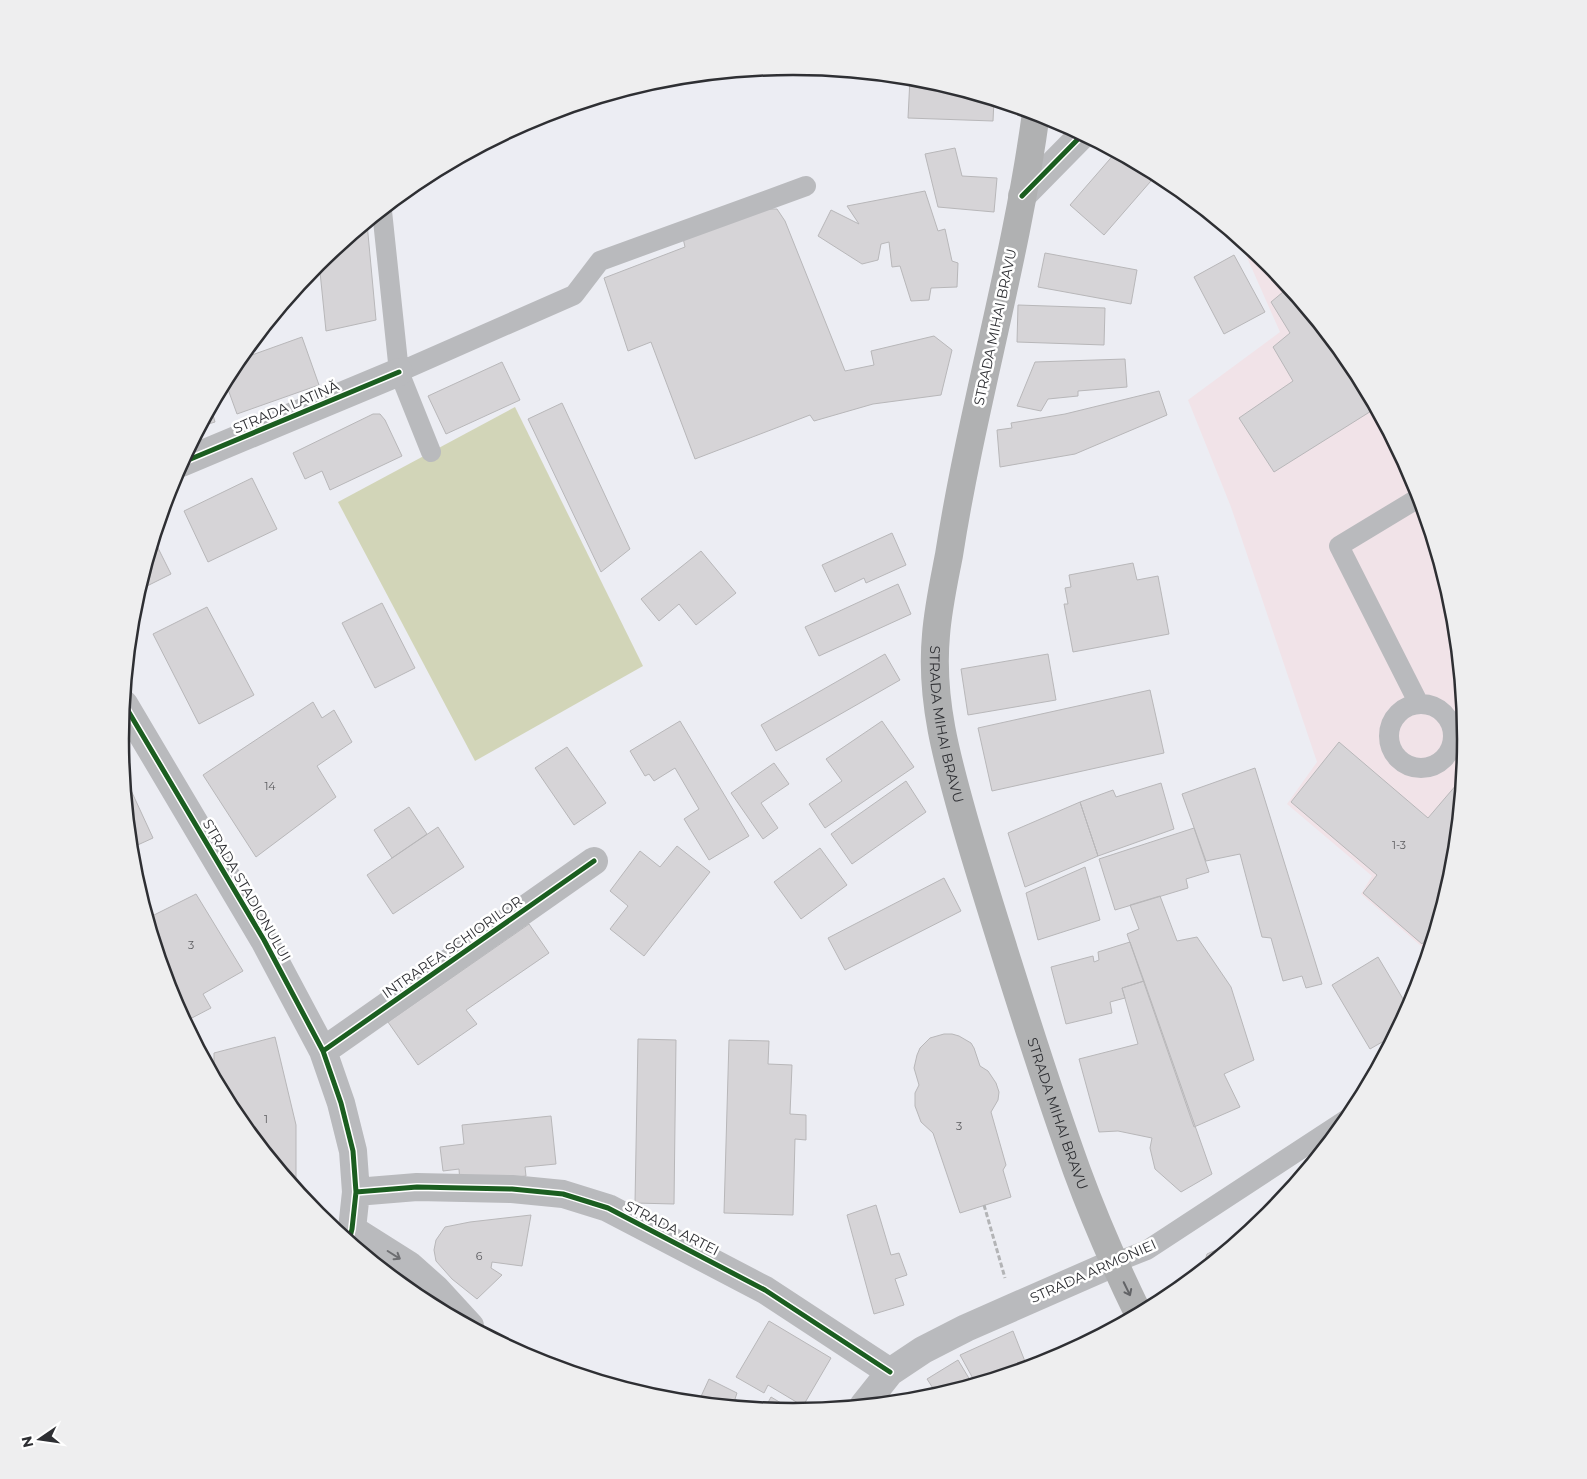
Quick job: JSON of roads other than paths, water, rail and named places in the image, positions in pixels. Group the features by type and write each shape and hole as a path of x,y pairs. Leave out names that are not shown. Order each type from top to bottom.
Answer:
{"main road":[{"name":"STRADA MIHAI BRAVU","path":"1035,121 1022,196 959,492 936,634 934,676 937,705 948,763 988,904 1034,1049 1078,1174 1114,1263 1136,1309"}],"street":[{"path":"1022,196 1077,140"},
{"name":"STRADA LATINĂ","path":"192,458 399,372"},
{"name":"STRADA STADIONULUI","path":"130,713 264,940 323,1051 344,1113 353,1152 356,1192 351,1235"},
{"name":"INTRAREA SCHIORILOR","path":"323,1051 594,860"},
{"name":"STRADA ARTEI","path":"356,1192 417,1187 512,1189 563,1194 608,1208 764,1290 890,1372"},
{"path":"351,1235 409,1265 436,1289 458,1313"},
{"name":"STRADA ARMONIEI","path":"868,1399 890,1372 923,1350 1114,1263"}],"lane":[{"path":"399,372 574,295 600,261 806,186"},
{"path":"383,217 399,372 431,452"},
{"path":"1413,500 1339,546 1419,704"},
{"path":"1458,728 1440,710 1430,705 1419,704 1399,712 1392,721 1389,731 1389,742 1399,760 1408,766 1418,769 1428,768 1438,764 1446,757 1452,748 1453,738 1458,731"},
{"name":"STRADA ARMONIEI","path":"1114,1263 1147,1250 1332,1129"}]}
